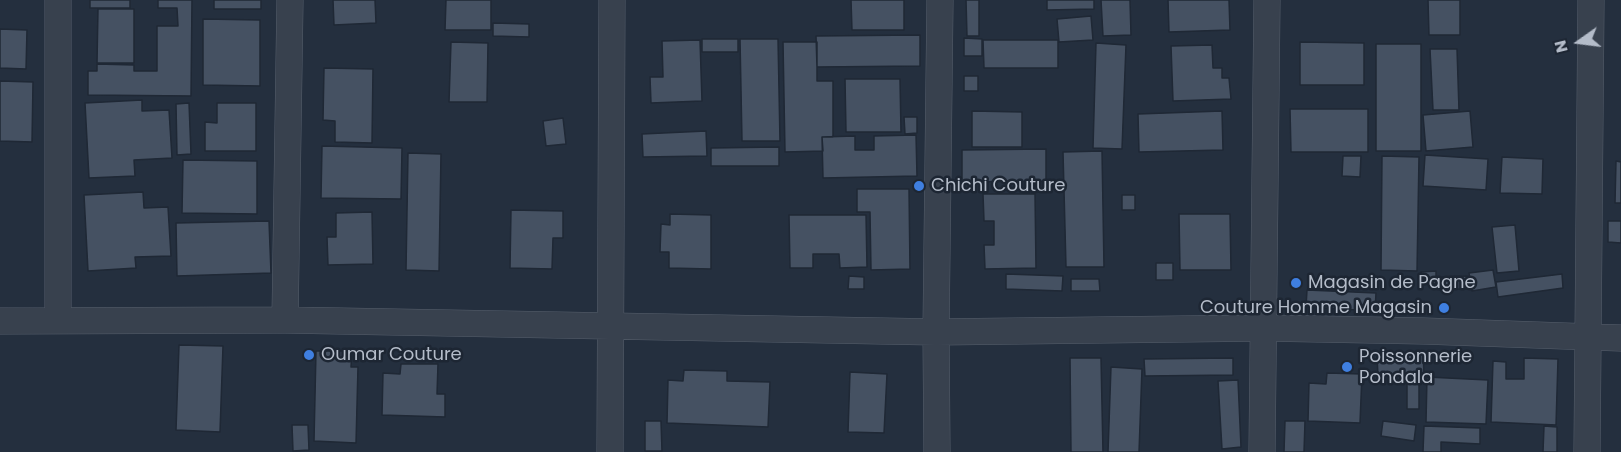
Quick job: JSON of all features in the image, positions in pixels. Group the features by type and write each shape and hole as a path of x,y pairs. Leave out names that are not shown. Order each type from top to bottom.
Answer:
{"street":[{"path":"58,0 58,321"},
{"path":"285,320 290,0"},
{"path":"610,452 612,0"},
{"path":"937,452 940,0"},
{"path":"1262,452 1267,0"},
{"path":"1587,452 1591,0"},
{"path":"0,321 285,320 936,332 1264,328 1621,338"}],"building":[{"path":"90,0 130,0 130,8 90,8"},
{"path":"158,0 192,0 191,96 88,95 88,71 97,71 97,64 134,65 134,71 157,71 157,26 178,26 177,8 158,8"},
{"path":"214,0 261,0 261,9 214,9"},
{"path":"333,0 375,0 376,23 334,25"},
{"path":"446,0 491,0 491,30 445,30"},
{"path":"851,0 904,0 904,30 852,30"},
{"path":"966,0 979,0 979,36 967,36"},
{"path":"1047,0 1094,0 1094,9 1047,10"},
{"path":"1101,0 1130,0 1131,35 1103,36"},
{"path":"1168,0 1229,0 1230,30 1169,32"},
{"path":"1428,0 1460,0 1460,35 1429,35"},
{"path":"98,9 134,9 134,63 97,63"},
{"path":"1091,16 1093,40 1059,42 1057,19"},
{"path":"203,19 260,20 260,86 203,85"},
{"path":"493,23 529,24 529,37 493,36"},
{"path":"0,29 27,30 26,69 0,68"},
{"path":"920,35 920,66 817,67 816,36"},
{"path":"964,38 982,39 982,56 964,56"},
{"path":"702,39 738,39 738,52 702,52"},
{"path":"740,39 778,39 780,141 742,141"},
{"path":"700,40 702,101 651,103 650,77 663,77 662,41"},
{"path":"983,40 1058,40 1058,68 984,68"},
{"path":"451,42 488,43 487,102 449,102"},
{"path":"783,42 817,42 817,81 833,81 833,137 822,137 823,151 785,152"},
{"path":"1300,42 1364,43 1364,85 1300,85"},
{"path":"1096,43 1126,45 1122,149 1093,148"},
{"path":"1376,44 1421,44 1421,151 1376,151"},
{"path":"1212,45 1213,68 1222,68 1222,78 1229,78 1231,99 1173,101 1171,46"},
{"path":"1430,49 1457,49 1459,110 1433,110"},
{"path":"324,68 373,69 372,143 335,142 335,121 323,120"},
{"path":"964,76 978,76 978,91 964,91"},
{"path":"845,79 900,79 901,132 846,132"},
{"path":"0,81 33,82 32,142 0,141"},
{"path":"142,100 142,111 169,110 172,158 134,160 135,176 89,178 85,103"},
{"path":"189,103 191,154 177,155 176,104"},
{"path":"217,103 256,103 256,151 205,151 205,122 217,123"},
{"path":"1290,109 1368,109 1368,152 1291,152"},
{"path":"972,111 1022,112 1022,147 972,147"},
{"path":"1222,111 1223,150 1139,152 1138,114"},
{"path":"1470,111 1473,147 1426,151 1423,115"},
{"path":"904,117 917,117 917,133 905,134"},
{"path":"563,118 566,144 546,146 543,121"},
{"path":"706,131 707,156 643,157 642,134"},
{"path":"916,135 917,176 823,178 822,137 855,136 855,150 874,150 874,136"},
{"path":"322,146 402,148 401,199 321,198"},
{"path":"779,147 779,166 711,166 711,148"},
{"path":"1046,149 1046,181 962,182 962,150"},
{"path":"1102,151 1104,267 1066,267 1063,152"},
{"path":"408,153 441,154 439,271 406,270"},
{"path":"1425,155 1488,159 1486,190 1423,186"},
{"path":"1343,156 1361,156 1360,177 1342,176"},
{"path":"1382,156 1419,157 1417,271 1381,270"},
{"path":"1502,157 1543,159 1542,194 1500,193"},
{"path":"183,160 257,161 257,214 182,213"},
{"path":"1616,161 1621,162 1621,203 1615,203"},
{"path":"857,189 909,189 910,269 871,270 870,212 857,212"},
{"path":"143,192 144,208 168,207 171,256 135,257 136,268 88,271 84,195"},
{"path":"983,194 1035,194 1036,268 985,269 984,245 994,245 994,221 984,221"},
{"path":"1122,195 1135,195 1135,210 1122,210"},
{"path":"511,210 563,211 563,238 553,238 552,269 510,268"},
{"path":"372,212 373,264 328,265 327,237 336,237 336,213"},
{"path":"670,214 711,215 711,269 669,268 669,252 660,252 661,224 670,225"},
{"path":"1179,214 1230,214 1231,270 1180,270"},
{"path":"789,215 866,215 867,267 840,268 839,254 813,254 813,268 790,268"},
{"path":"269,221 271,273 177,276 176,223"},
{"path":"1608,221 1621,221 1621,243 1608,242"},
{"path":"1515,225 1519,271 1497,273 1492,227"},
{"path":"1156,263 1173,263 1173,280 1156,280"},
{"path":"1493,270 1496,287 1472,291 1469,273"},
{"path":"1436,271 1436,283 1423,284 1421,272"},
{"path":"1006,274 1063,276 1062,291 1006,289"},
{"path":"1562,274 1563,288 1498,297 1496,282"},
{"path":"849,276 864,277 864,289 848,289"},
{"path":"1467,276 1467,289 1441,289 1441,277"},
{"path":"1071,279 1099,279 1100,291 1071,291"},
{"path":"1307,290 1376,293 1375,311 1306,307"},
{"path":"179,345 223,346 220,432 176,430"},
{"path":"316,351 352,351 351,367 358,367 356,443 314,441"},
{"path":"1423,353 1424,374 1378,376 1377,356"},
{"path":"1070,358 1101,358 1103,452 1071,452"},
{"path":"1233,358 1233,375 1145,376 1144,359"},
{"path":"1524,358 1558,359 1556,425 1491,422 1493,361 1506,362 1506,379 1524,379"},
{"path":"401,364 438,364 437,394 445,394 445,417 382,415 383,373 400,374"},
{"path":"1111,367 1142,369 1139,452 1108,452"},
{"path":"684,370 727,371 727,381 770,382 768,427 667,423 668,380 683,381"},
{"path":"850,372 887,374 884,433 848,432"},
{"path":"1327,373 1362,374 1360,423 1308,421 1309,383 1326,384"},
{"path":"1427,377 1488,380 1486,424 1426,422"},
{"path":"1238,380 1241,447 1222,449 1218,381"},
{"path":"1407,383 1419,384 1419,409 1407,409"},
{"path":"645,421 661,421 662,451 645,451"},
{"path":"1285,421 1305,421 1304,452 1284,452"},
{"path":"1383,421 1416,425 1414,441 1381,436"},
{"path":"292,425 308,425 309,450 293,451"},
{"path":"1424,426 1480,428 1480,444 1441,442 1441,452 1423,452"},
{"path":"1544,426 1557,427 1557,452 1543,452"}],"place":[{"name":"Chichi Couture","path":"919,186"},
{"name":"Magasin de Pagne","path":"1296,283"},
{"name":"Couture Homme Magasin","path":"1444,308"},
{"name":"Oumar Couture","path":"309,355"},
{"name":"Poissonnerie Pondala","path":"1347,367"}]}
